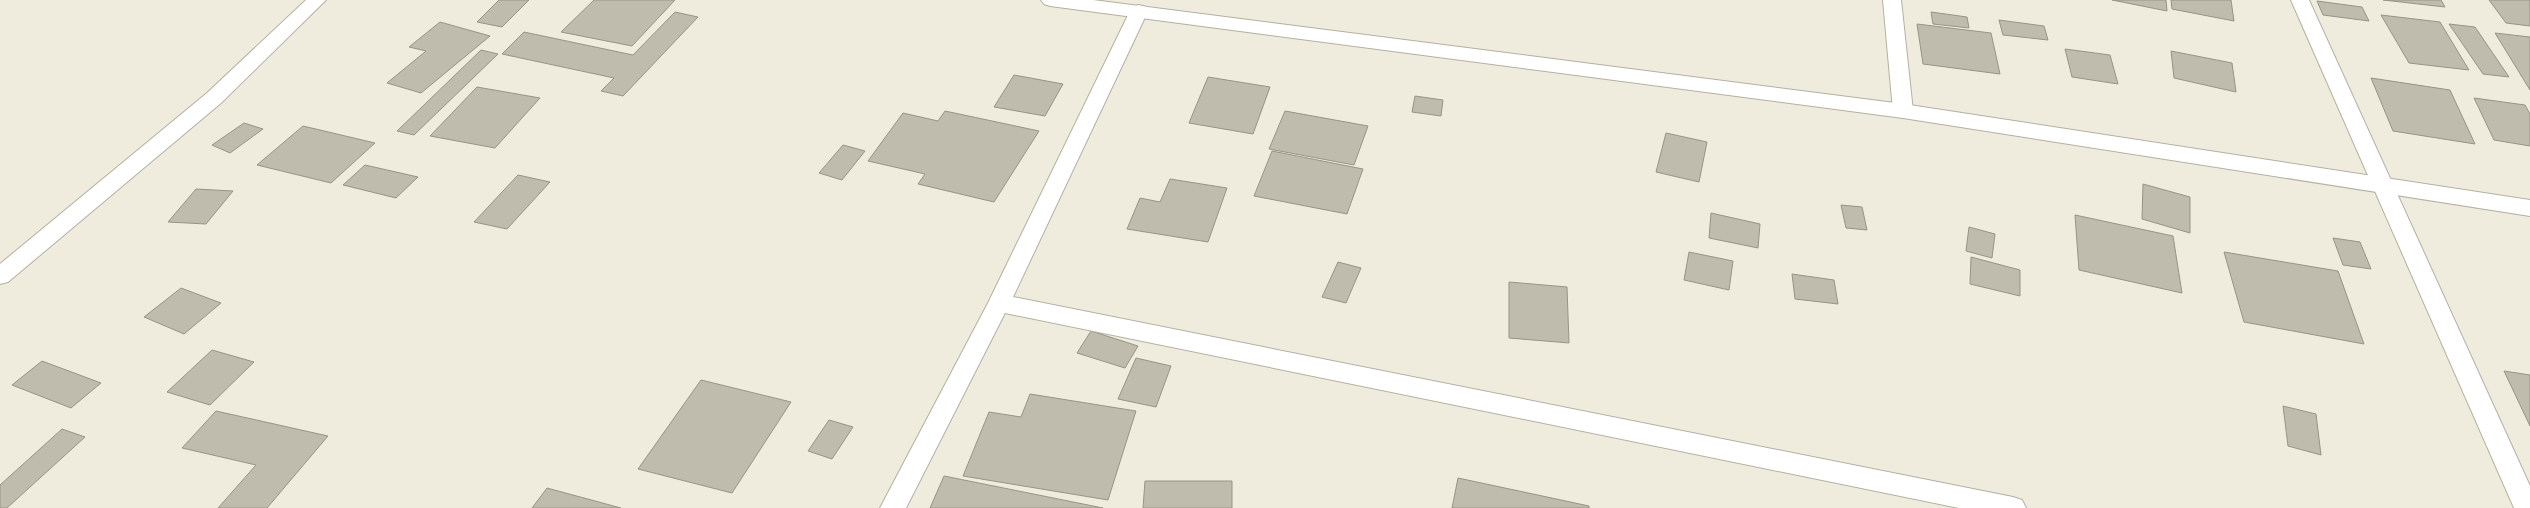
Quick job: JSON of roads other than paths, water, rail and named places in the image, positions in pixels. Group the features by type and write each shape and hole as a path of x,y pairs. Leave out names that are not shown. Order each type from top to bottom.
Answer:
{"street":[{"path":"0,276 214,98 317,0"},
{"path":"1050,0 1903,112 2530,208"},
{"path":"1892,0 1903,112"},
{"path":"2300,0 2385,185 2527,508"},
{"path":"893,508 999,303 1139,11"},
{"path":"999,303 2013,508"}]}
